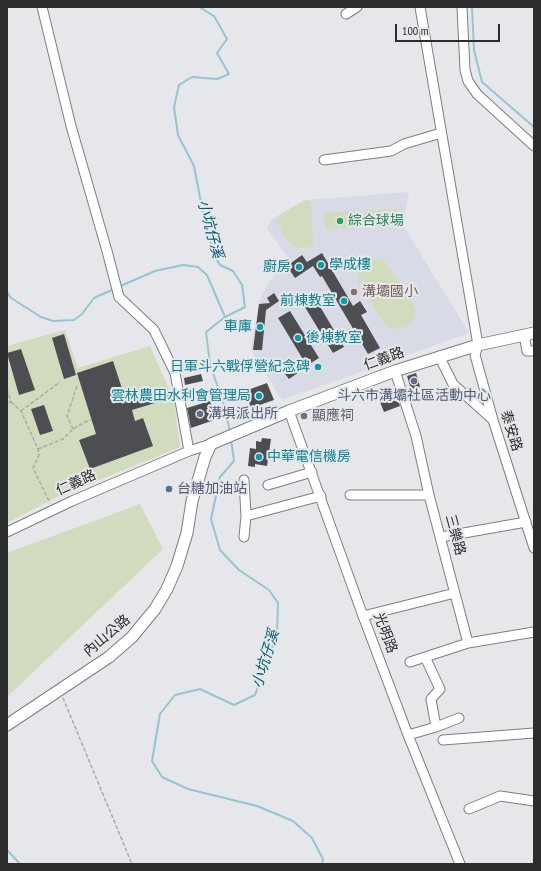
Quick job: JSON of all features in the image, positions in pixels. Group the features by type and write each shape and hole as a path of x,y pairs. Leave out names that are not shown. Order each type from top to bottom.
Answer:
{"main road":[{"name":"仁義路","path":"211,444 289,411 395,371 478,345 529,334"},
{"name":"內山公路","path":"7,726 60,691 120,647 142,626 155,609 167,589 177,566 187,534 194,494 204,457 211,444"}],"street":[{"path":"42,7 71,126 119,297 154,330 175,373 189,451"},
{"path":"346,14 357,7"},
{"name":"泰安路","path":"420,7 478,345 475,355 493,420 534,548"},
{"path":"462,7 465,70 468,81 477,94 534,146"},
{"path":"324,160 391,151 404,144 441,133"},
{"path":"529,334 527,351 534,351"},
{"path":"439,356 453,384 493,420"},
{"name":"三樂路","path":"395,371 416,436 429,495 468,643"},
{"name":"光明路","path":"289,411 321,496 363,616 408,735 460,864"},
{"name":"仁義路","path":"7,532 53,510 189,451 211,444"},
{"path":"268,485 312,472"},
{"path":"244,480 246,516 244,537"},
{"path":"350,495 429,495"},
{"path":"246,516 321,496"},
{"path":"441,537 526,522"},
{"path":"363,616 455,593"},
{"path":"410,662 468,643 534,632"},
{"path":"425,657 440,689 430,699 436,726"},
{"path":"408,735 459,718"},
{"path":"443,740 534,733"},
{"path":"469,809 500,796 534,801"}],"path":[{"path":"21,411 60,382"},
{"path":"73,429 67,416 77,386"},
{"path":"7,389 11,402 21,411 38,449 39,455 33,468 53,510"},
{"path":"7,404 11,402"},
{"path":"38,449 63,439 73,429 91,420"},
{"path":"60,691 132,864"}],"shaded area":[{"name":"溝壩國小","path":"409,192 403,225 469,333 282,400 251,350 259,302 268,283 289,259 267,228 272,219 304,200"}],"green space":[{"path":"304,201 311,201 313,246 303,248 296,247 288,242 281,233 282,228 275,223 279,216"},
{"name":"綜合球場","path":"397,209 397,225 365,227 365,211"},
{"name":"綜合球場","path":"356,211 357,228 325,230 324,213"},
{"path":"372,258 382,260 389,267 416,309 414,319 408,326 398,329 387,327 359,284 358,272 364,262"},
{"path":"65,330 78,368 150,346 174,400 180,447 55,498 7,523 7,346"},
{"path":"140,504 163,549 7,697 7,553"}],"building":[{"path":"322,253 353,306 360,301 367,312 361,315 380,348 368,354 322,276 320,277 313,266 295,278 287,266 302,255 307,262"},
{"name":"車庫","path":"274,293 279,301 266,310 262,350 253,350 259,304 270,303 267,298"},
{"path":"312,293 344,347 333,353 300,299"},
{"name":"後棟教室","path":"290,311 319,358 301,369 302,370 289,379 285,374 304,361 278,318"},
{"path":"64,334 76,375 64,379 52,338"},
{"path":"21,349 35,390 19,395 7,353"},
{"path":"113,361 126,401 166,388 171,398 132,410 135,421 143,418 153,446 90,469 79,440 96,434 77,373"},
{"name":"斗六市溝壩社區活動中心","path":"416,373 420,387 411,389 407,376"},
{"path":"201,374 203,381 185,385 184,378"},
{"name":"雲林農田水利會管理局","path":"267,383 274,400 251,408 245,391"},
{"path":"395,391 400,406 384,412 378,397"},
{"name":"溝埧派出所","path":"210,401 217,419 191,428 187,408"},
{"path":"44,405 53,431 40,435 31,409"},
{"name":"中華電信機房","path":"262,438 271,439 267,466 255,464 255,467 248,466 250,448 256,449 256,441 261,442"}],"waterway":[{"name":"小坑仔溪","path":"199,7 214,16 227,39 217,53 229,74 217,79 192,77 179,85 174,107 178,135 194,166 203,213 214,255 220,265 233,271 242,285 245,307 225,317 206,332 210,364 226,411 230,433"},
{"path":"472,7 474,50 482,82 534,127"},
{"path":"118,287 155,271 183,265 198,267 207,275 225,317"},
{"path":"7,292 11,298 41,317 53,321 74,320 82,314 94,298 114,289"},
{"name":"小坑仔溪","path":"231,439 234,461 220,477 211,519 220,550 239,570 269,590 278,603 277,634 255,695 234,705 200,689 175,695 160,714 152,761 162,777 188,789 257,806 293,821 312,838 323,859 322,864"},
{"path":"7,850 20,864"}],"place":[{"name":"綜合球場","path":"340,221"},
{"name":"學成樓","path":"321,265"},
{"name":"廚房","path":"299,267"},
{"name":"溝壩國小","path":"354,292"},
{"name":"前棟教室","path":"344,301"},
{"name":"車庫","path":"260,327"},
{"name":"後棟教室","path":"298,338"},
{"name":"日軍斗六戰俘營紀念碑","path":"318,367"},
{"name":"斗六市溝壩社區活動中心","path":"414,381"},
{"name":"雲林農田水利會管理局","path":"259,396"},
{"name":"溝埧派出所","path":"200,414"},
{"name":"顯應祠","path":"304,416"},
{"name":"中華電信機房","path":"259,457"},
{"name":"台糖加油站","path":"169,489"}]}
